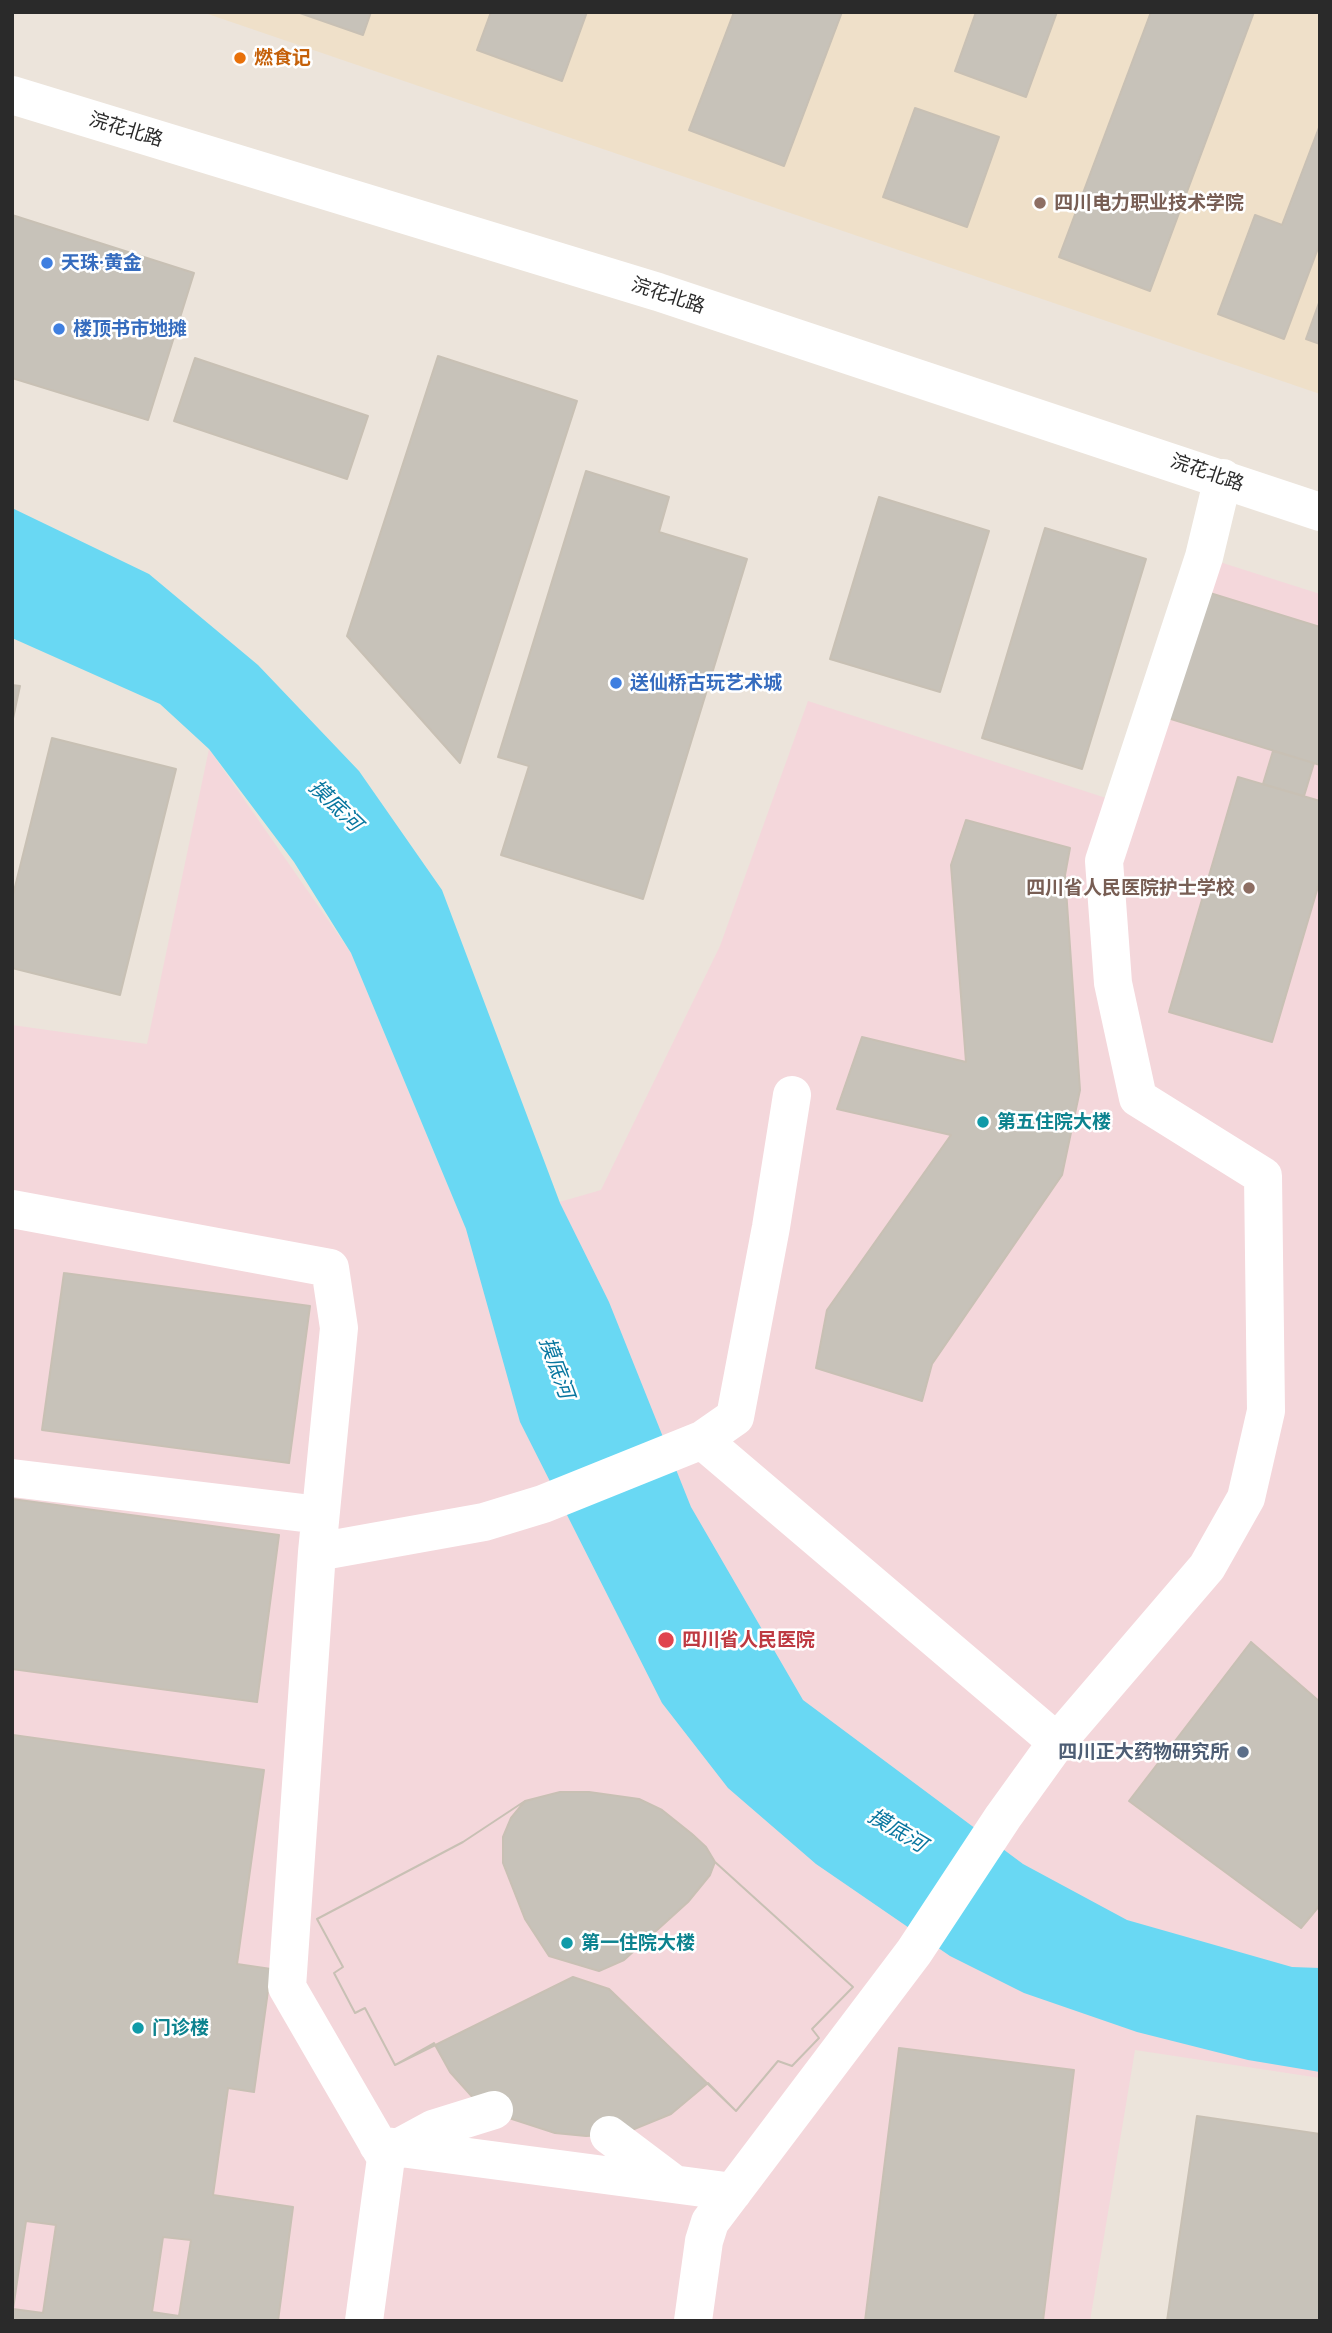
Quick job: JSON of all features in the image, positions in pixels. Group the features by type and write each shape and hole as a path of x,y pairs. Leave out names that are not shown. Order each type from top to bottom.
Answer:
{"street":[{"name":"浣花北路","path":"12,95 658,292 1320,512"},
{"path":"693,2321 709,2222 914,1952 1003,1816 1056,1742 1207,1567 1247,1498 1266,1411 1263,1176 1138,1098 1113,983 1104,861 1203,557 1223,478"},
{"path":"12,1478 318,1534 484,1522 542,1504 689,1445 735,1416 771,1227 792,1095"},
{"path":"12,1209 330,1268 339,1328 318,1534 287,1987 388,2147 364,2321"},
{"path":"689,1445 1056,1742"},
{"path":"388,2147 494,2109"},
{"path":"609,2134 676,2185"},
{"path":"388,2147 733,2192"}],"shaded area":[{"name":"四川电力职业技术学院","path":"202,12 1320,12 1320,394"},
{"name":"四川省人民医院","path":"1204,557 1320,594 1320,2078 1135,2050 1090,2321 12,2321 12,1025 147,1044 209,749 351,953 466,1229 601,1190 720,946 808,701 1106,798"}],"water":[{"name":"摸底河","path":"12,508 149,574 258,665 359,771 442,890 560,1203 609,1302 691,1507 803,1700 1023,1864 1127,1920 1292,1967 1320,1968 1320,2072 1248,2060 1137,2032 1024,1993 950,1956 816,1864 728,1788 662,1703 520,1422 466,1229 351,953 294,862 209,749 160,704 12,638"}],"building":[{"path":"297,12 371,12 363,35"},
{"path":"491,12 587,12 562,81 477,50"},
{"path":"734,12 842,12 784,166 689,130"},
{"path":"976,12 1057,12 1026,97 955,71"},
{"path":"1151,12 1254,12 1150,291 1059,257"},
{"path":"915,108 999,137 967,227 883,197"},
{"path":"1320,125 1320,243 1284,339 1218,314 1255,215 1282,225"},
{"path":"12,215 194,273 148,420 12,378"},
{"path":"1320,300 1320,344 1306,339"},
{"path":"438,356 577,401 460,763 347,636"},
{"path":"195,358 368,416 347,479 174,421"},
{"path":"586,471 669,497 659,532 747,559 643,899 501,855 529,766 498,757"},
{"path":"879,497 989,531 940,692 830,659"},
{"path":"1045,528 1146,559 1082,769 982,738"},
{"path":"1197,589 1320,627 1320,765 1158,715"},
{"path":"12,685 20,686 12,723"},
{"path":"52,738 176,769 120,995 12,968 12,899"},
{"path":"1273,751 1314,763 1304,796 1263,784"},
{"path":"1238,777 1320,801 1320,880 1272,1042 1169,1012"},
{"name":"第五住院大楼","path":"966,820 1070,848 1065,875 1080,1090 1062,1175 932,1364 922,1401 816,1368 827,1310 951,1135 837,1109 862,1037 966,1062 951,865"},
{"path":"64,1273 310,1306 289,1463 42,1430"},
{"path":"12,1499 279,1535 257,1702 12,1669"},
{"name":"四川正大药物研究所","path":"1251,1642 1320,1702 1320,1905 1301,1928 1129,1801"},
{"name":"门诊楼","path":"13,1735 264,1770 237,1964 271,1969 254,2092 228,2088 213,2195 293,2207 278,2321 12,2321","holes":["26,2221 56,2225 43,2313 13,2309","163,2237 191,2240 179,2316 152,2312"]},
{"name":"第一住院大楼","path":"560,1792 589,1792 639,1799 662,1810 692,1834 706,1847 715,1862 853,1987 812,2029 819,2038 792,2066 778,2061 736,2111 609,1989 573,1977 395,2065 365,2008 355,2013 334,1973 343,1967 317,1919 463,1842 525,1801"},
{"path":"560,1792 589,1792 639,1799 662,1810 692,1834 706,1847 715,1862 710,1875 688,1902 624,1960 599,1971 549,1956 525,1919 503,1863 503,1837 511,1818 525,1801"},
{"name":"第一住院大楼","path":"560,1792 589,1792 639,1799 662,1810 692,1834 706,1847 715,1862 853,1987 812,2029 819,2038 792,2066 778,2061 736,2111 708,2083 671,2114 622,2134 586,2136 555,2133 512,2119 476,2101 450,2072 434,2043 395,2065 365,2008 355,2013 334,1973 343,1967 317,1919 463,1842 525,1801"},
{"path":"899,2048 1074,2070 1043,2321 865,2321"},
{"path":"1197,2116 1320,2134 1320,2321 1167,2321"}],"place":[{"name":"燃食记","path":"240,58"},
{"name":"四川电力职业技术学院","path":"1040,203"},
{"name":"天珠·黄金","path":"47,263"},
{"name":"楼顶书市地摊","path":"59,329"},
{"name":"送仙桥古玩艺术城","path":"616,683"},
{"name":"四川省人民医院护士学校","path":"1249,888"},
{"name":"第五住院大楼","path":"983,1122"},
{"name":"四川省人民医院","path":"666,1640"},
{"name":"四川正大药物研究所","path":"1243,1752"},
{"name":"第一住院大楼","path":"567,1943"},
{"name":"门诊楼","path":"138,2028"}]}
